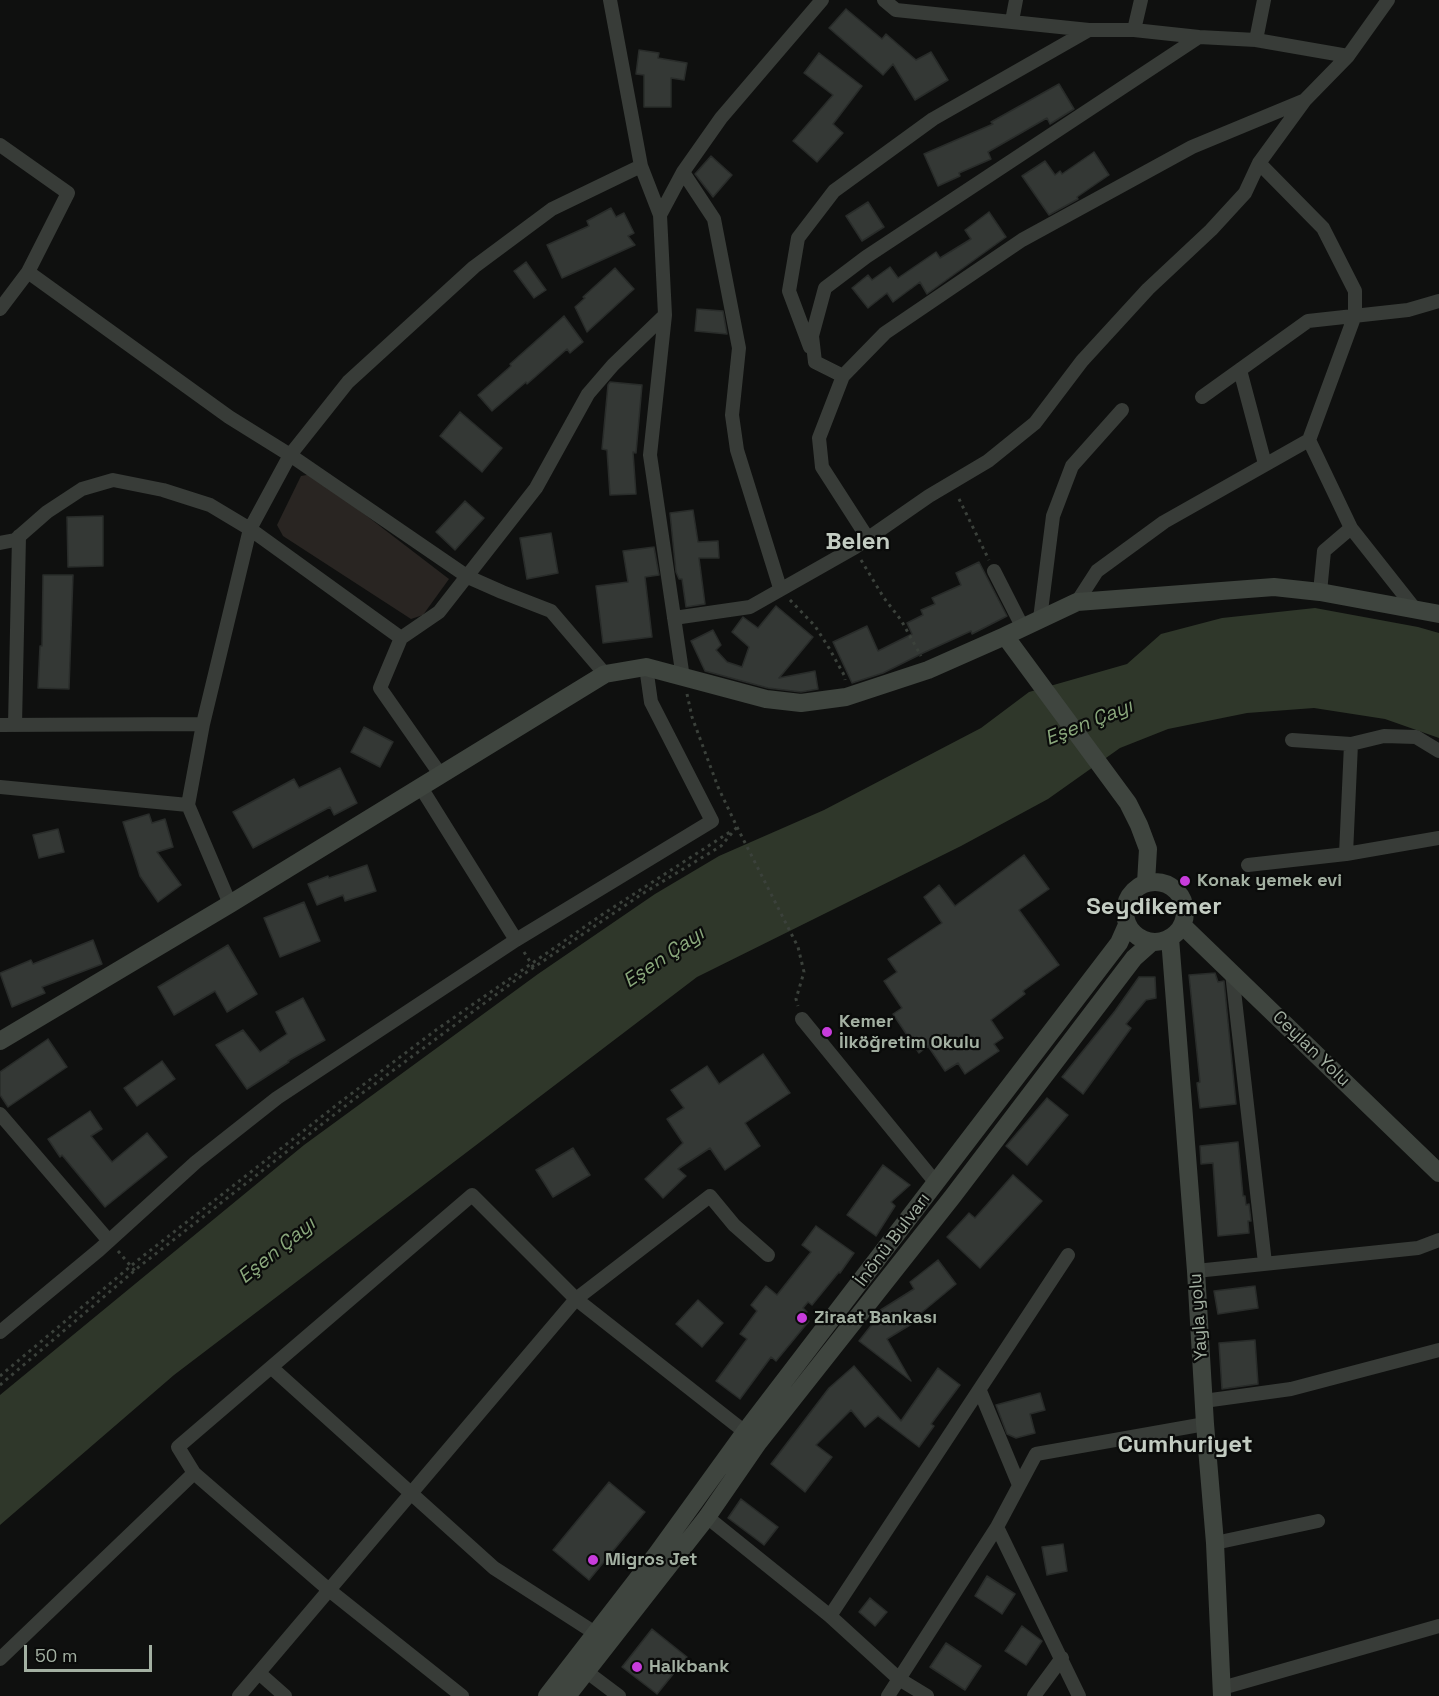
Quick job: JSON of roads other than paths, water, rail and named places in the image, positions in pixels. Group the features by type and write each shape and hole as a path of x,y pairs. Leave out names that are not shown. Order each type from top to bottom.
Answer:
{"street":[{"path":"610,0 641,165 660,215 665,315 650,455 683,678"},
{"path":"660,215 683,172 721,118 822,0"},
{"path":"884,0 896,10 1089,30 1134,30 1256,40 1348,56"},
{"path":"1012,21 1016,0"},
{"path":"1134,30 1141,0"},
{"path":"1256,40 1264,0"},
{"path":"674,618 750,607 854,548 928,496 988,461 1035,423 1082,361 1148,289 1211,231 1245,193 1259,163 1305,100 1348,56 1388,0"},
{"path":"843,376 815,362 789,291 798,238 834,191 933,119 1089,30"},
{"path":"815,362 812,336 825,288 866,257 1199,37"},
{"path":"867,537 822,467 819,438 843,376 885,333 1022,240 1192,147 1305,100"},
{"path":"0,145 68,193 28,272 0,309"},
{"path":"1077,602 1097,572 1164,522 1309,440 1355,315 1355,291 1323,228 1259,163"},
{"path":"230,904 188,806 202,724 250,529 290,455 348,382 474,267 552,209 641,165"},
{"path":"683,172 714,219 739,348 732,415 737,450 780,588"},
{"path":"28,272 229,417 290,455 468,576 551,611 605,674"},
{"path":"1202,397 1308,321 1408,310 1439,301"},
{"path":"440,774 381,688 401,638 439,612 536,488 588,394 613,365 665,315"},
{"path":"1240,370 1265,464"},
{"path":"1040,619 1053,516 1072,466 1122,410"},
{"path":"1309,440 1351,528 1415,609"},
{"path":"0,543 15,540 46,512 82,489 113,480 163,490 210,505 250,529 401,638"},
{"path":"1320,592 1324,550 1351,528"},
{"path":"15,725 19,536"},
{"path":"994,571 1023,628"},
{"path":"0,1041 230,904 605,674 646,667 766,699 801,703 846,697 928,670 1077,602 1274,587 1320,592 1439,614"},
{"path":"1005,636 1128,803 1148,849 1146,883"},
{"path":"0,1332 109,1241 196,1162 277,1098 516,940 712,820 651,702 646,667"},
{"path":"0,725 202,724"},
{"path":"1292,740 1351,744 1384,736 1416,737 1439,750"},
{"path":"1346,854 1351,744"},
{"path":"420,786 516,940"},
{"path":"0,787 188,806"},
{"path":"1248,865 1346,854 1439,838"},
{"path":"1146,883 1167,884 1176,890 1185,906 1182,925 1177,932 1161,940 1142,939 1127,925 1124,915 1125,904 1137,887 1146,883"},
{"name":"İnönü Bulvarı","path":"547,1696 580,1667 706,1517 752,1438 936,1183 1119,943 1127,925"},
{"name":"Ceylan Yolu","path":"1182,925 1437,1169"},
{"name":"İnönü Bulvarı","path":"567,1696 595,1633 656,1555 953,1196 1134,958 1161,940"},
{"name":"Yayla yolu","path":"1161,940 1196,1271 1215,1543 1222,1692"},
{"path":"1232,973 1264,1263"},
{"path":"802,1019 936,1183 953,1196"},
{"path":"0,1114 109,1241"},
{"path":"462,1696 329,1590 195,1473 178,1447 472,1195 576,1299 752,1438"},
{"path":"239,1696 576,1299 710,1196 734,1225 768,1255"},
{"path":"1196,1271 1418,1248 1439,1240"},
{"path":"830,1616 1068,1255"},
{"path":"1204,1401 1291,1389 1439,1350"},
{"path":"272,1368 494,1568 595,1633"},
{"path":"980,1391 1019,1485"},
{"path":"888,1696 997,1527 1036,1454 1205,1424"},
{"path":"0,1659 195,1473"},
{"path":"706,1517 830,1616 899,1679 927,1696"},
{"path":"1215,1543 1318,1521"},
{"path":"997,1527 1079,1696"},
{"path":"1222,1692 1439,1626"},
{"path":"1034,1696 1062,1658"},
{"path":"580,1667 619,1696"},
{"path":"259,1672 285,1696"}],"water":[{"name":"Eşen Çayı","path":"1315,608 1439,633 1439,738 1385,719 1314,708 1247,713 1168,729 1120,748 1048,799 961,846 697,977 174,1375 0,1525 0,1395 304,1145 538,974 655,894 719,856 824,810 981,728 1029,692 1127,664 1161,634 1222,618"}],"place":[{"name":"Konak yemek evi","path":"1185,881"},
{"name":"Kemer İlköğretim Okulu","path":"827,1032"},
{"name":"Ziraat Bankası","path":"802,1318"},
{"name":"Migros Jet","path":"593,1560"},
{"name":"Halkbank","path":"637,1667"}],"district":[{"name":"Belen","path":"858,542"},
{"name":"Seydikemer","path":"1154,907"},
{"name":"Cumhuriyet","path":"1185,1445"}]}
